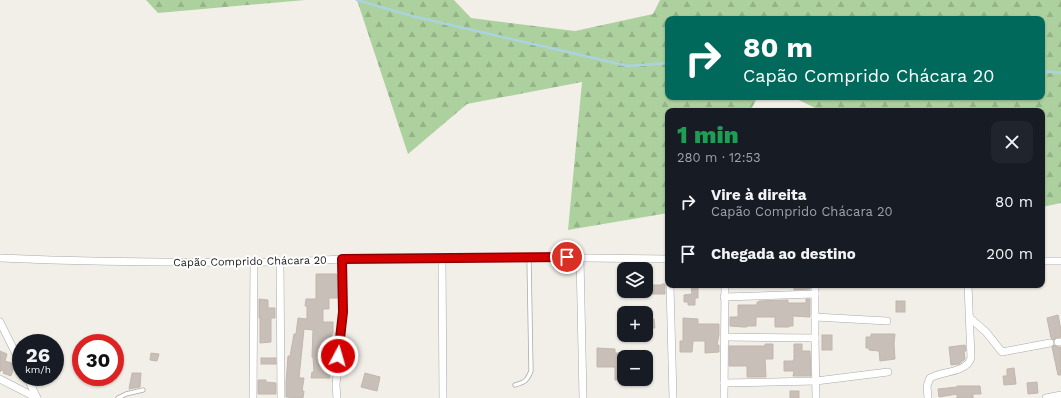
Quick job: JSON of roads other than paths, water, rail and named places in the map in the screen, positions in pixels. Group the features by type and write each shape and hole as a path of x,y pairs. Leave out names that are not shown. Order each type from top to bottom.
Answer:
{"street":[{"name":"Capão Comprido Chácara 20","path":"0,258 254,262 442,258 580,257 665,259"},
{"path":"580,257 583,398"},
{"path":"442,258 443,398"},
{"path":"337,398 336,385 343,312 342,259"},
{"path":"1045,261 1061,261"},
{"path":"254,262 254,398"},
{"path":"280,262 281,398"},
{"path":"670,288 673,398"},
{"path":"724,398 725,288"},
{"path":"815,288 816,398"},
{"path":"928,398 930,378 966,365 971,358 968,288"},
{"path":"724,297 815,294"},
{"path":"815,317 888,321"},
{"path":"970,318 986,332 1002,352 1056,342"},
{"path":"0,322 12,346"},
{"path":"724,337 815,338"},
{"path":"724,383 816,381 888,372"},
{"path":"0,379 37,398"},
{"path":"31,386 37,398"},
{"path":"1046,398 1061,396"}],"lane":[{"path":"515,385 528,379 532,371 529,258"},
{"path":"118,398 126,394 143,390"},
{"path":"37,398 42,398"}],"waterway":[{"path":"357,0 412,16 628,66 665,63"},
{"path":"1045,71 1061,73"}]}
